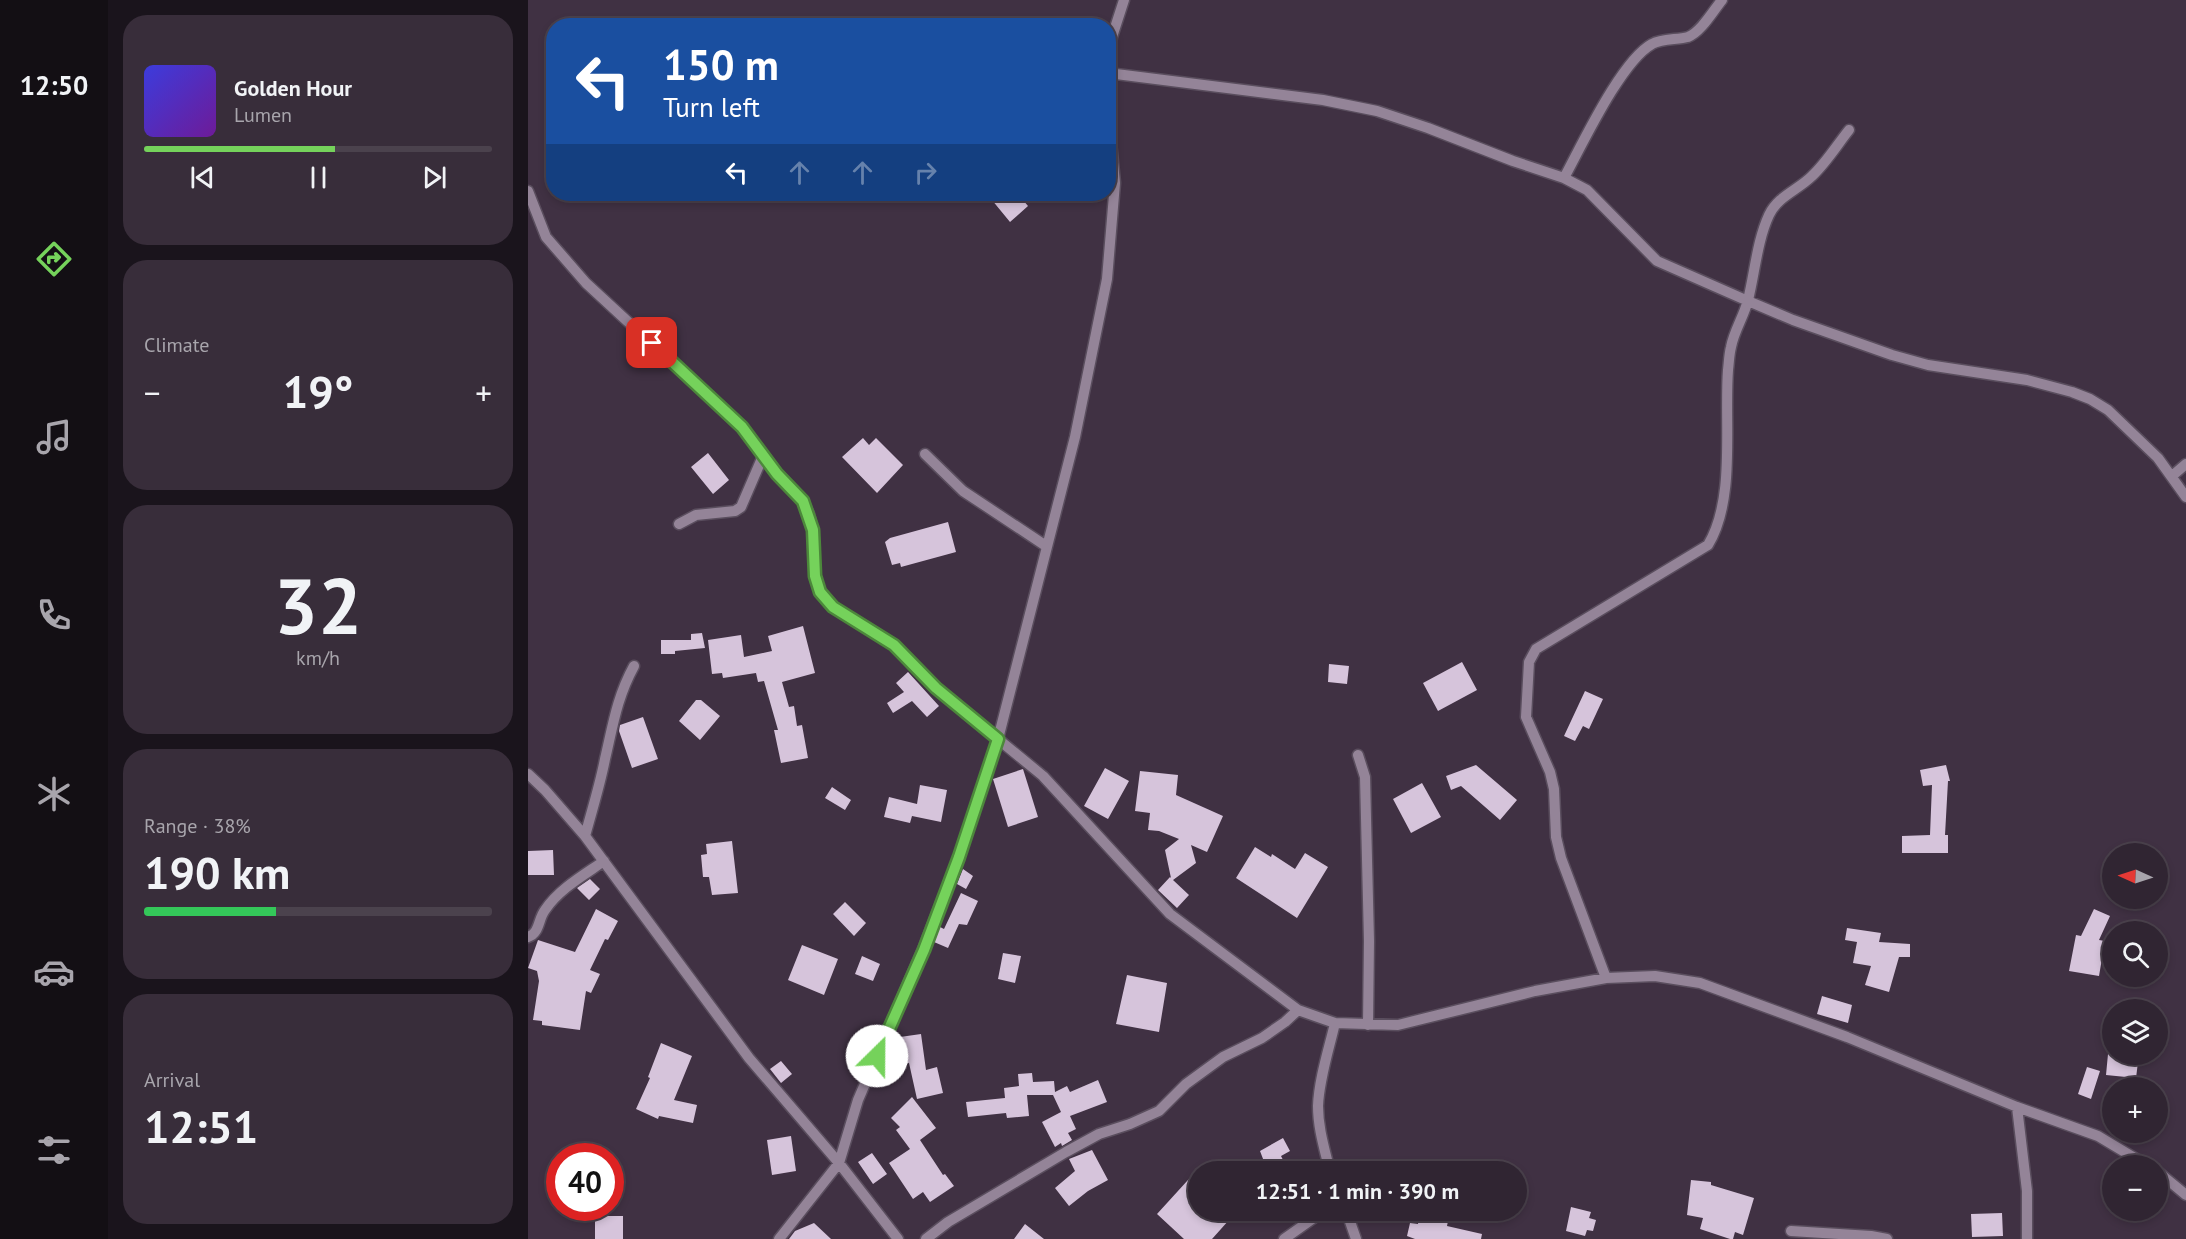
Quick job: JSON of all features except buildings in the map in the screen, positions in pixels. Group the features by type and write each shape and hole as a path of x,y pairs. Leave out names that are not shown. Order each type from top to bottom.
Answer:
{"street":[{"path":"1116,25 1124,0"},
{"path":"1564,178 1607,99 1632,61 1652,43 1689,36 1700,27 1722,0"},
{"path":"1116,74 1323,100 1377,111 1564,178 1587,190 1657,261 1793,321 1928,365 2027,380 2090,399 2109,411 2158,458 2186,497"},
{"path":"1606,978 1561,858 1556,837 1554,789 1550,772 1526,717 1529,662 1536,649 1708,545 1716,532 1723,501 1727,460 1727,393 1731,346 1748,302 1753,273 1769,215 1779,199 1802,185 1814,174 1849,130"},
{"path":"528,191 546,237 579,275 742,427 763,456 803,501 813,530 814,569 820,592 833,607 894,645 936,688 1043,776 1170,914 1298,1010 1335,1023 1398,1025 1535,991 1606,978 1655,976 1700,983 1847,1037 2017,1107 2098,1136 2130,1155"},
{"path":"779,1239 839,1163 858,1100 924,950 959,857 998,739 1075,437 1107,279 1114,201"},
{"path":"925,454 963,491 1046,546"},
{"path":"679,524 696,515 735,511 741,507 763,456"},
{"path":"2172,476 2186,464"},
{"path":"585,836 606,759 614,715 625,682 634,666"},
{"path":"1358,755 1365,777 1369,941 1368,1025"},
{"path":"528,774 585,836 749,1058 839,1163 898,1239"},
{"path":"528,937 537,932 543,912 552,900 604,861"},
{"path":"926,1239 948,1221 1066,1152 1099,1134 1159,1111 1186,1084 1223,1056 1262,1038 1298,1010"},
{"path":"1327,1161 1321,1136 1318,1106 1335,1023"},
{"path":"2017,1107 2027,1191 2027,1239"},
{"path":"2168,1180 2186,1195"},
{"path":"1284,1239 1309,1221"},
{"path":"1350,1221 1356,1239"},
{"path":"1791,1231 1887,1239"}],"route":[{"path":"652,343 742,427 777,474 803,501 813,530 815,576 820,592 833,607 894,645 936,688 998,739 959,857 924,950 877,1056"}]}
